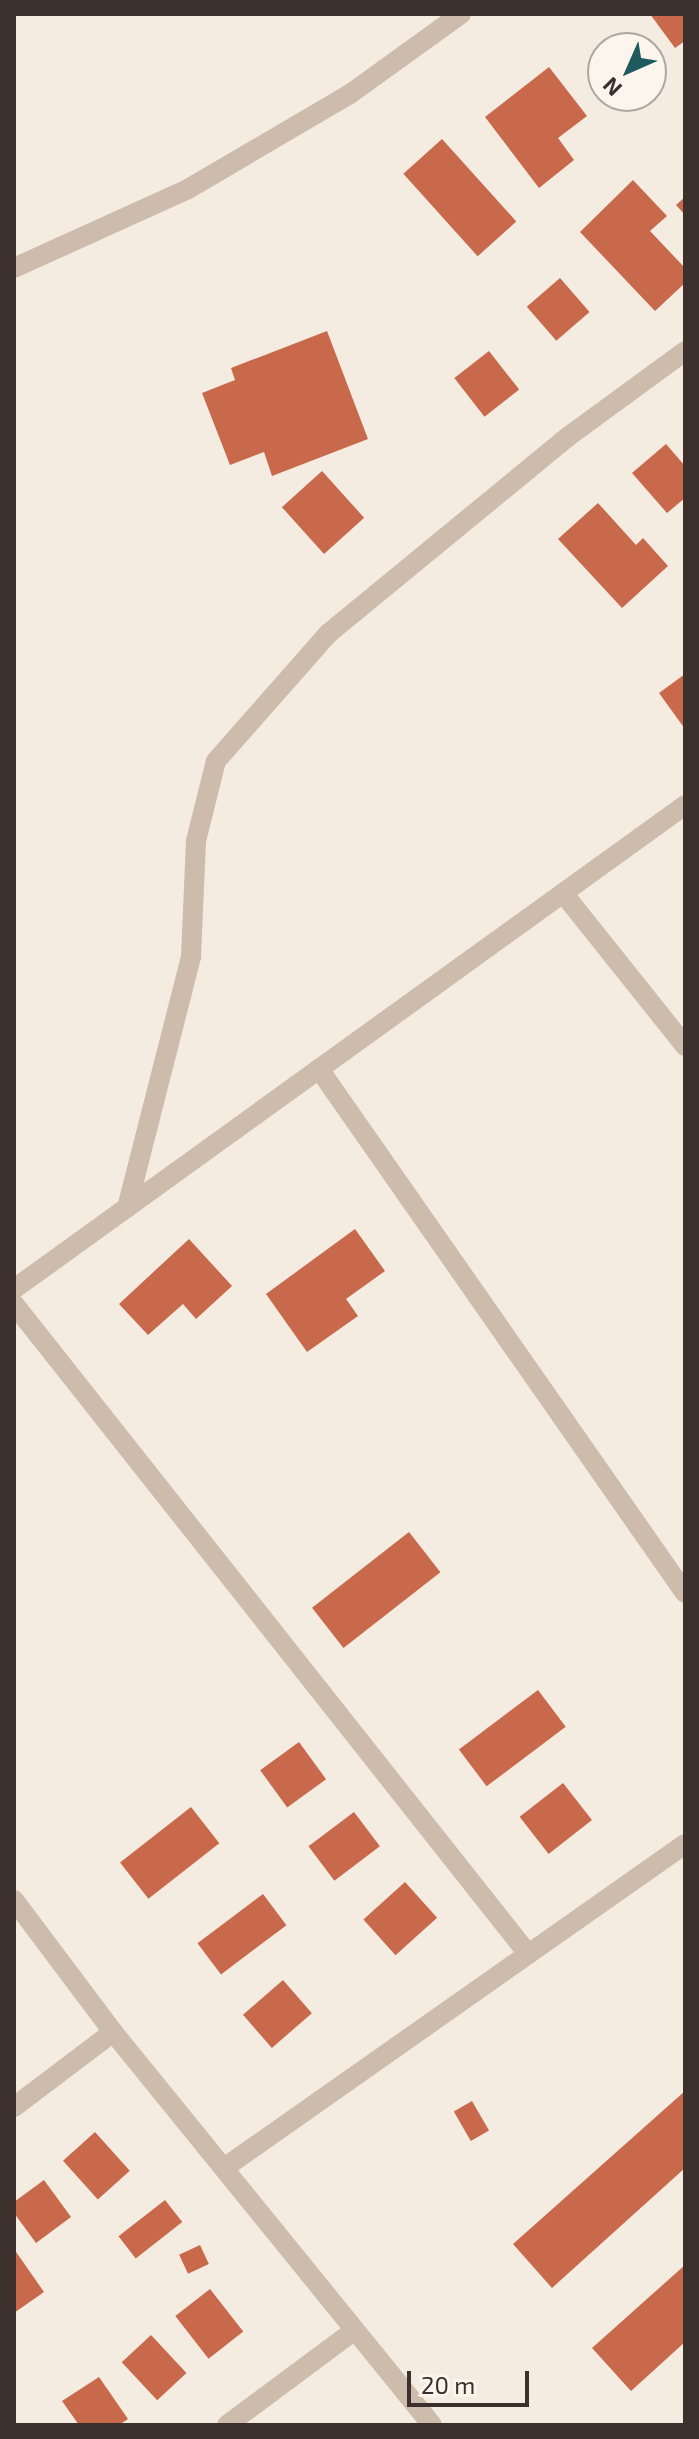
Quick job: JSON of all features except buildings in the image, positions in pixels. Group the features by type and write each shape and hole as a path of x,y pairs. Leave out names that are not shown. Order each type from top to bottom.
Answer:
{"street":[{"path":"14,268 188,189 350,94 461,14"},
{"path":"127,1208 191,956 196,841 216,761 329,633 569,436 685,351"},
{"path":"14,1289 685,805"},
{"path":"563,893 685,1046"},
{"path":"319,1069 685,1593"},
{"path":"14,1304 528,1954"},
{"path":"224,2168 685,1844"},
{"path":"14,1900 113,2032 352,2332 432,2425"},
{"path":"14,2107 113,2032"},
{"path":"227,2425 352,2332"}]}
